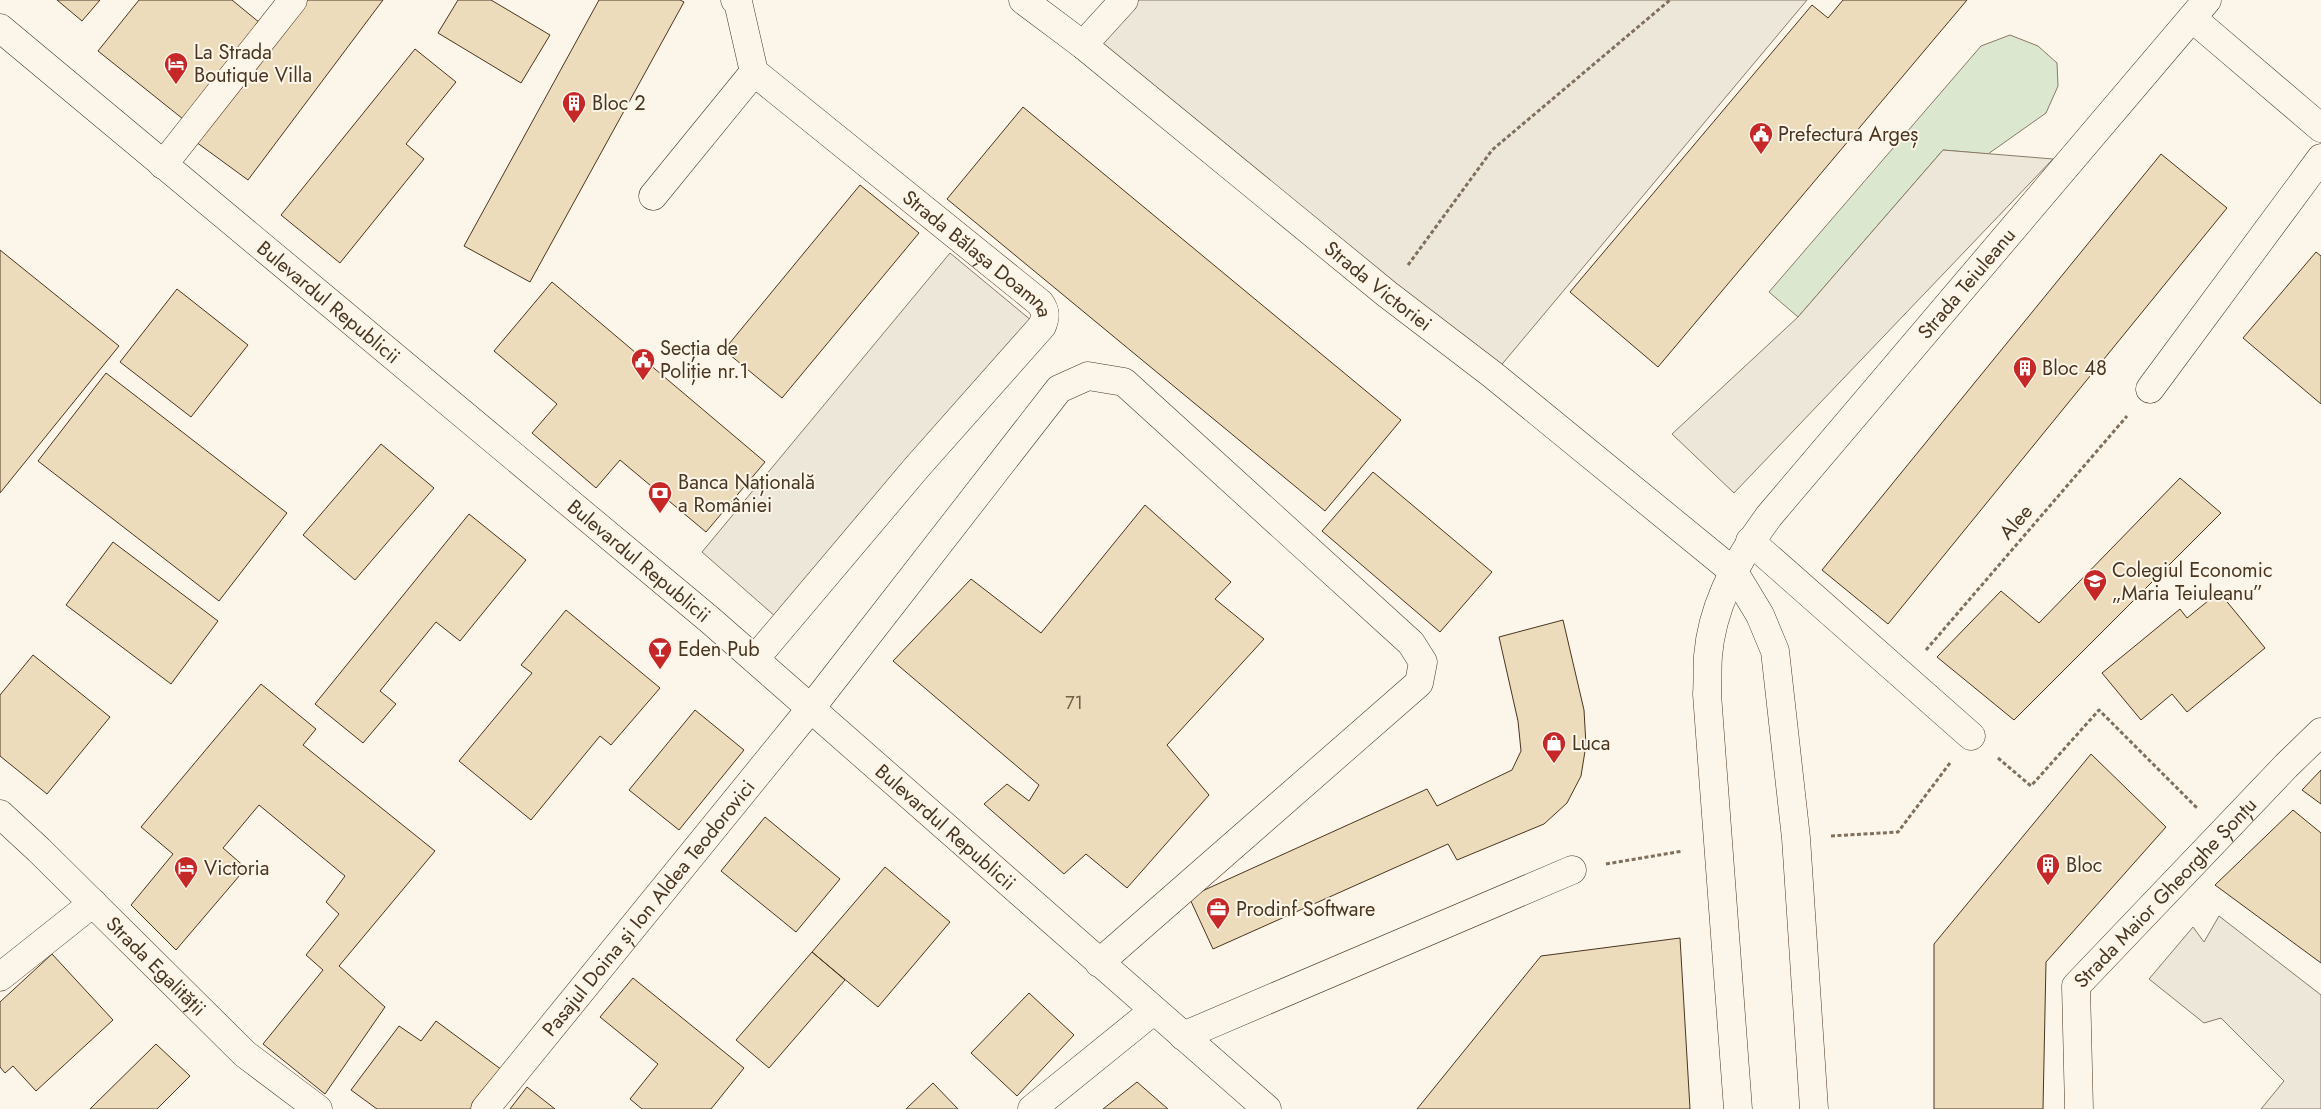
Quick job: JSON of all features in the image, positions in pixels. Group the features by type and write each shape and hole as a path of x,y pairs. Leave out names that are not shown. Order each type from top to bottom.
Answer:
{"street":[{"path":"163,165 293,0"},
{"path":"653,196 754,72 738,2 735,0"},
{"name":"Strada Victoriei","path":"1023,0 1083,45 1387,294 1493,375 1734,572 1760,615 1776,651 1796,838 1814,1109"},
{"path":"1083,45 1124,0"},
{"path":"2199,9 2321,128"},
{"name":"Strada Teiuleanu","path":"1738,1109 1708,694 1708,655 1718,608 1750,541 1782,501 2199,9"},
{"name":"Bulevardul Republicii","path":"0,28 755,659 1153,1011 1267,1109"},
{"name":"Strada Bălașa Doamna","path":"754,72 1040,302 1044,309 1045,318 1042,326 918,467 755,659"},
{"path":"2150,389 2321,158"},
{"name":"Pasajul Doina și Ion Aldea Teodorovici","path":"485,1109 811,708 1059,389 1088,376 1124,382 1411,643 1423,662 1419,683 1099,963"},
{"path":"1750,541 1971,736"},
{"name":"Strada Maior Gheorghe Șonțu","path":"2079,1109 2076,986 2321,732"},
{"name":"Strada Egalității","path":"0,814 93,903 245,1054 318,1109"},
{"path":"1183,1036 1572,870"},
{"path":"0,977 93,903"},
{"path":"1032,1109 1153,1011"}],"path":[{"path":"1387,294 1492,150 1670,0"},
{"name":"Alee","path":"1904,676 2150,389"},
{"path":"1971,736 2031,786 2099,710 2222,833"}],"green space":[{"path":"2010,35 2038,46 2057,63 2058,86 2046,113 1988,154 1943,150 1798,317 1769,292 1981,46"}],"shaded area":[{"path":"1124,0 1807,0 1493,375 1083,45"},
{"path":"1943,150 2053,159 1734,493 1672,434 1798,317"},
{"path":"950,253 1032,321 776,617 702,552"},
{"path":"2219,916 2321,995 2321,1109 2261,1109 2284,1081 2221,1018 2204,1023 2149,979 2193,927 2204,942"}],"building":[{"path":"57,0 100,0 82,21"},
{"name":"La Strada Boutique Villa","path":"139,0 232,0 260,23 183,119 98,51"},
{"path":"301,0 383,0 248,180 196,142"},
{"path":"458,0 491,0 550,35 521,83 438,33"},
{"name":"Bloc 2","path":"599,0 680,0 684,2 530,282 464,246"},
{"name":"Prefectura Argeș","path":"1843,0 1967,0 1658,367 1570,292 1812,5 1828,18"},
{"path":"415,49 456,82 406,144 424,159 340,263 281,215"},
{"path":"1023,107 1401,420 1325,511 947,199"},
{"name":"Bloc 48","path":"2161,154 2227,208 1888,624 1822,570"},
{"path":"860,185 919,233 782,398 724,350"},
{"path":"0,250 119,346 0,493"},
{"path":"2316,252 2321,256 2321,404 2243,338"},
{"path":"552,282 765,462 706,532 620,460 596,488 532,433 557,404 494,351"},
{"path":"177,289 248,345 191,417 120,362"},
{"path":"106,373 287,513 219,601 38,461"},
{"path":"381,444 434,488 355,580 303,535"},
{"path":"1373,472 1492,572 1440,632 1322,531"},
{"name":"Colegiul Economic „Maria Teiuleanu”","path":"2180,478 2221,513 2014,720 1937,657 2001,591 2039,623"},
{"path":"1145,505 1231,582 1215,599 1264,639 1167,745 1209,795 1127,888 1086,854 1064,874 984,804 1007,784 1029,801 1039,785 893,661 971,579 1041,633"},
{"path":"469,514 526,560 460,641 436,622 380,691 396,704 363,743 315,704"},
{"path":"113,542 218,621 171,684 66,605"},
{"path":"2219,592 2265,648 2187,712 2172,694 2141,720 2102,673 2180,609 2187,618"},
{"path":"566,610 660,688 611,745 600,736 531,820 459,761 532,673 521,665"},
{"path":"1563,620 1584,710 1586,745 1581,776 1567,803 1544,824 1457,860 1448,844 1213,949 1189,897 1427,789 1437,806 1512,770 1521,751 1518,721 1499,637"},
{"path":"33,655 110,717 47,794 0,756 0,695"},
{"name":"Victoria","path":"261,684 316,729 303,745 435,851 339,966 385,1007 325,1094 263,1044 323,970 306,955 339,914 326,902 345,876 259,805 223,848 246,868 176,950 131,905 173,854 141,827"},
{"path":"695,710 744,750 679,830 629,790"},
{"name":"Bloc","path":"2091,754 2166,827 2046,962 2043,1109 1934,1109 1934,944"},
{"path":"2321,770 2321,804 2302,790"},
{"path":"2293,810 2321,833 2321,963 2215,885"},
{"path":"765,817 840,879 796,932 721,871"},
{"path":"885,867 950,922 878,1007 812,952"},
{"path":"1680,938 1690,1109 1417,1109 1541,956"},
{"path":"812,952 845,980 769,1068 736,1040"},
{"path":"52,954 113,1020 36,1091 13,1066 5,1073 0,1067 0,1002"},
{"path":"633,978 744,1068 711,1109 642,1109 630,1099 658,1064 600,1017"},
{"path":"1029,993 1074,1035 1017,1096 971,1053"},
{"path":"436,1021 502,1070 473,1109 377,1109 351,1090 399,1026 421,1041"},
{"path":"156,1044 190,1076 157,1109 90,1109"},
{"path":"1137,1082 1168,1109 1103,1109"},
{"path":"933,1083 958,1109 906,1109"},
{"path":"527,1087 555,1109 510,1109"}],"place":[{"name":"La Strada Boutique Villa","path":"176,85"},
{"name":"Bloc 2","path":"574,124"},
{"name":"Prefectura Argeș","path":"1761,155"},
{"name":"Secția de Poliție nr.1","path":"643,381"},
{"name":"Bloc 48","path":"2025,389"},
{"name":"Banca Națională a României","path":"660,514"},
{"name":"Colegiul Economic „Maria Teiuleanu”","path":"2095,602"},
{"name":"Eden Pub","path":"660,670"},
{"name":"Luca","path":"1554,764"},
{"name":"Bloc","path":"2048,886"},
{"name":"Victoria","path":"186,889"},
{"name":"Prodinf Software","path":"1218,930"}]}
